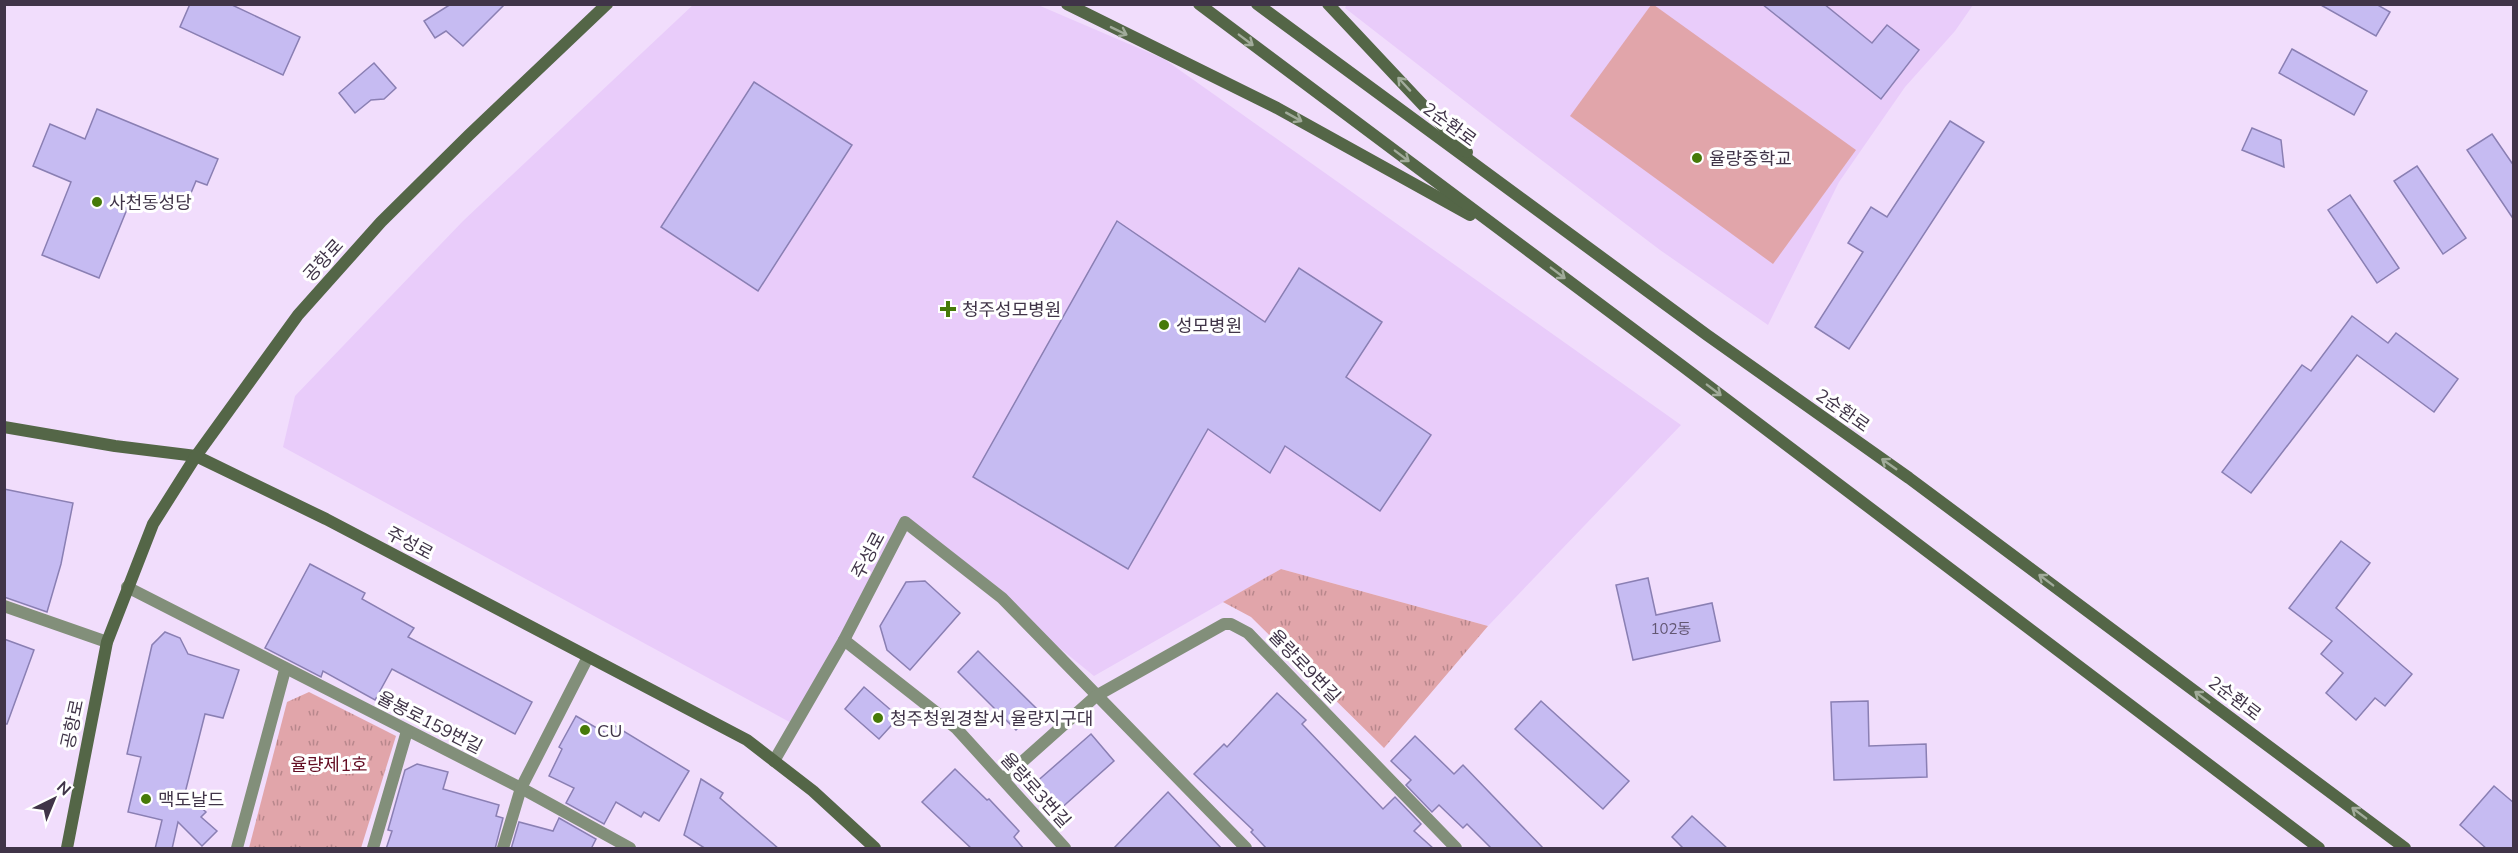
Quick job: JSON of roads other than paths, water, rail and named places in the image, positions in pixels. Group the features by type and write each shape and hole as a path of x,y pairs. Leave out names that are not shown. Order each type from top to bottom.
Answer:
{"street":[{"name":"공항로","path":"67,849 108,642 127,587 153,524 196,456 298,315 381,222 607,4"},
{"path":"1067,4 1277,108 1511,238"},
{"path":"1199,4 2319,849"},
{"name":"2순환로","path":"1257,4 1697,328 1909,478 2405,849"},
{"path":"1328,4 1487,173"},
{"name":"주성로","path":"4,427 115,446 196,456 326,519 747,740 813,791 875,849"},
{"name":"주성로","path":"774,761 844,640 905,522 1002,598 1096,696"},
{"path":"127,587 285,670 237,849"},
{"path":"4,606 108,642"},
{"name":"율량로9번길","path":"1096,696 1224,624 1231,624 1248,633 1456,849"},
{"name":"율량로3번길","path":"844,640 956,728 1065,849"},
{"path":"503,849 521,788 588,657"},
{"name":"율봉로159번길","path":"285,670 521,788 630,849"},
{"path":"1004,779 1096,696 1246,849"},
{"path":"373,849 407,730"}],"place":[{"name":"율량중학교","path":"1697,158"},
{"name":"사천동성당","path":"97,202"},
{"name":"청주성모병원","path":"948,309"},
{"name":"성모병원","path":"1164,325"},
{"name":"청주청원경찰서 율량지구대","path":"878,718"},
{"name":"CU","path":"585,730"},
{"name":"맥도날드","path":"146,799"}],"park label":[{"name":"율량제1호","path":"329,764"}]}
